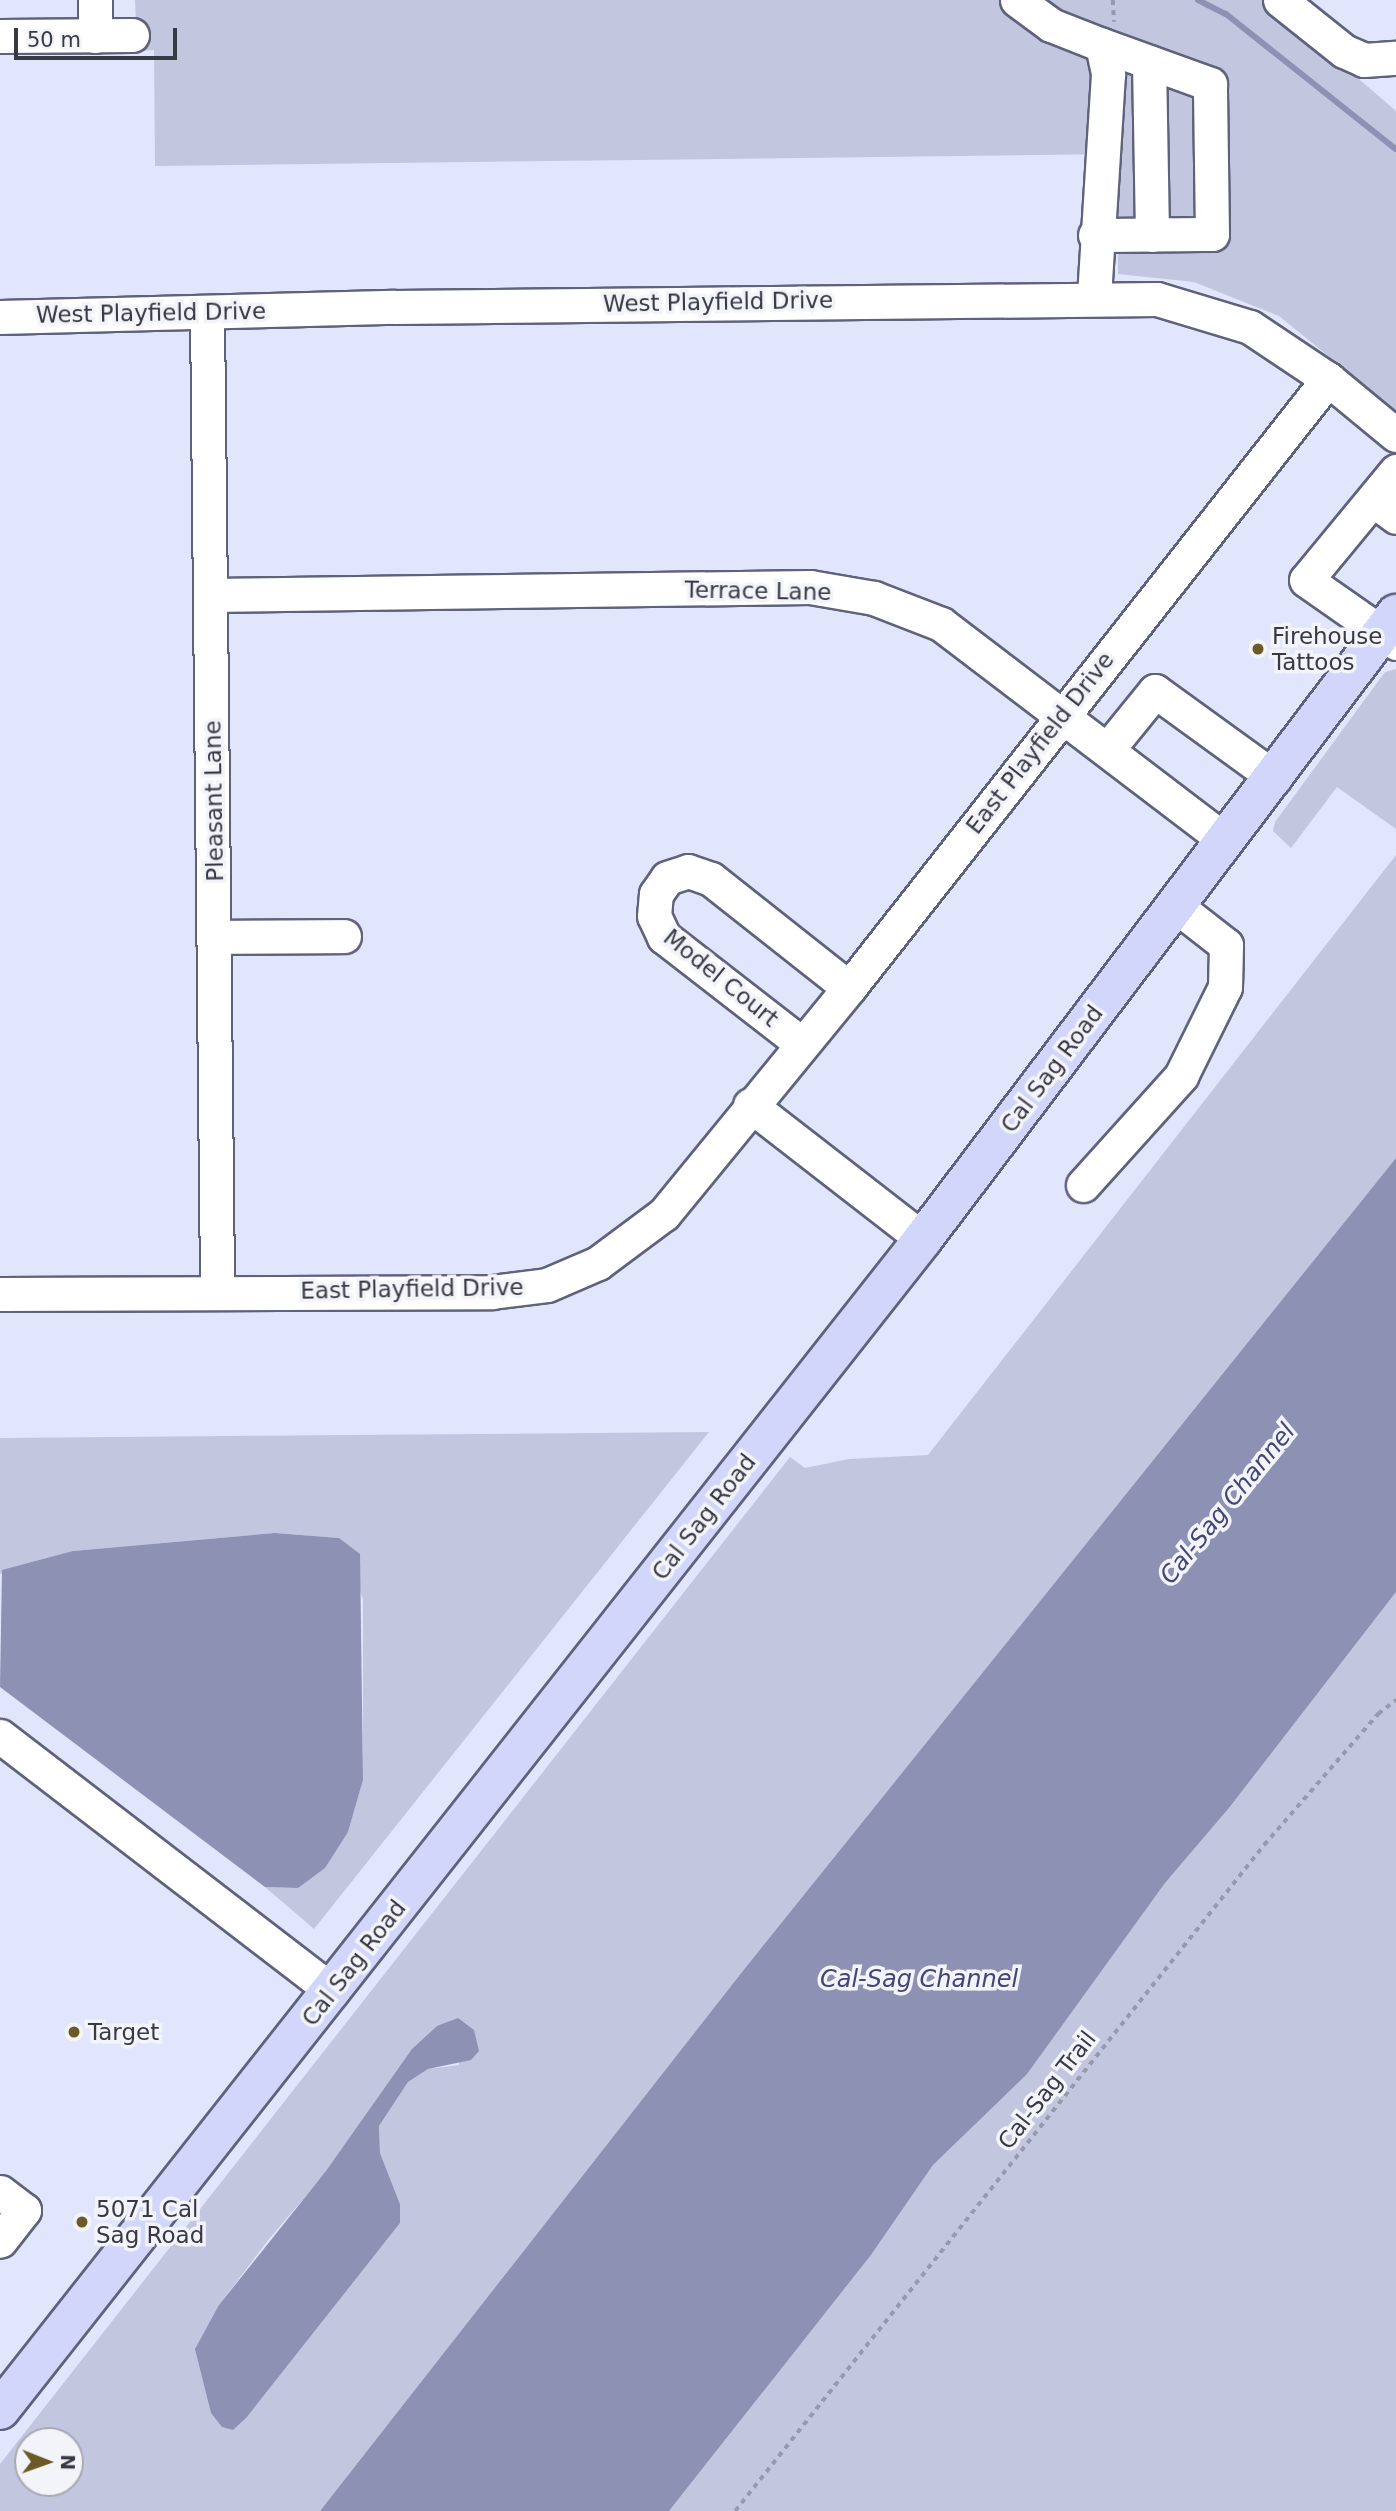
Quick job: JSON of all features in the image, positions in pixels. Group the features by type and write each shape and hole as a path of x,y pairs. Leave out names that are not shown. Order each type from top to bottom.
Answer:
{"main road":[{"name":"Cal Sag Road","path":"0,2410 923,1239 1176,906 1391,630"}],"street":[{"path":"95,0 95,36"},
{"path":"1017,0 1051,25 1210,84 1213,234 1095,235"},
{"path":"1280,0 1345,51 1364,60 1396,58"},
{"path":"0,36 132,35"},
{"path":"1094,298 1095,235 1108,74 1102,45"},
{"path":"1149,62 1152,234"},
{"name":"West Playfield Drive","path":"0,317 1157,299 1250,327 1328,379 1396,435"},
{"name":"Pleasant Lane","path":"207,312 216,937 217,1291"},
{"name":"East Playfield Drive","path":"0,1294 217,1291 492,1292 547,1285 598,1264 664,1214 750,1105 849,988 1061,714 1328,379"},
{"path":"1391,630 1306,580 1385,508 1396,471"},
{"name":"Terrace Lane","path":"211,595 810,587 874,598 941,624 1226,841"},
{"path":"1107,750 1155,691 1275,778"},
{"name":"Model Court","path":"802,1044 664,937 654,916 656,894 667,878 688,871 710,879 849,988"},
{"path":"1083,1185 1181,1076 1224,986 1226,945 1176,906"},
{"path":"216,937 344,936"},
{"path":"750,1105 923,1239"},
{"path":"0,1736 332,1991"},
{"path":"0,2192 24,2210 0,2241"}],"path":[{"path":"1113,0 1113,12"},
{"name":"Cal-Sag Trail","path":"736,2511 1264,1844 1378,1714 1396,1700"}],"shaded area":[{"path":"135,0 1267,0 1396,111 1396,411 1279,316 1194,282 1118,274 1117,154 155,166 154,50 137,51"},
{"path":"1396,669 1396,829 1337,787 1291,848 1273,831 1275,822 1385,672"},
{"path":"1396,855 1396,1158 742,1972 320,2511 0,2511 0,2464 14,2446 14,2497 84,2497 84,2427 29,2427 790,1457 805,1468 849,1459 928,1455","holes":["458,2018 459,2065 428,2069 408,2082 379,2126 380,2153 400,2204 400,2223 247,2417 219,2305 269,2239"]},
{"path":"709,1432 314,1929 265,1887 298,1888 348,1832 363,1780 363,1599 339,1538 275,1533 73,1551 0,1574 0,1438"},
{"path":"1396,1592 1396,2511 669,2511 871,2255 933,2165 1027,2073 1165,1883 1229,1808"}],"water":[{"name":"Cal-Sag Channel","path":"1396,1158 1396,1592 1229,1808 1165,1883 1027,2074 933,2165 871,2255 669,2511 320,2511 742,1972"},
{"path":"275,1533 339,1538 360,1554 363,1780 348,1832 325,1868 298,1888 265,1887 0,1687 2,1570 73,1551"},
{"path":"458,2018 474,2030 479,2051 471,2060 428,2069 408,2082 379,2126 380,2153 400,2204 400,2223 247,2417 233,2430 222,2427 211,2413 195,2349 219,2305 326,2171 412,2049 437,2026"}],"waterway":[{"path":"1198,0 1226,14 1396,149"}],"place":[{"name":"Firehouse Tattoos","path":"1258,649"},
{"name":"Target","path":"74,2032"},
{"name":"5071 Cal Sag Road","path":"82,2222"}]}
